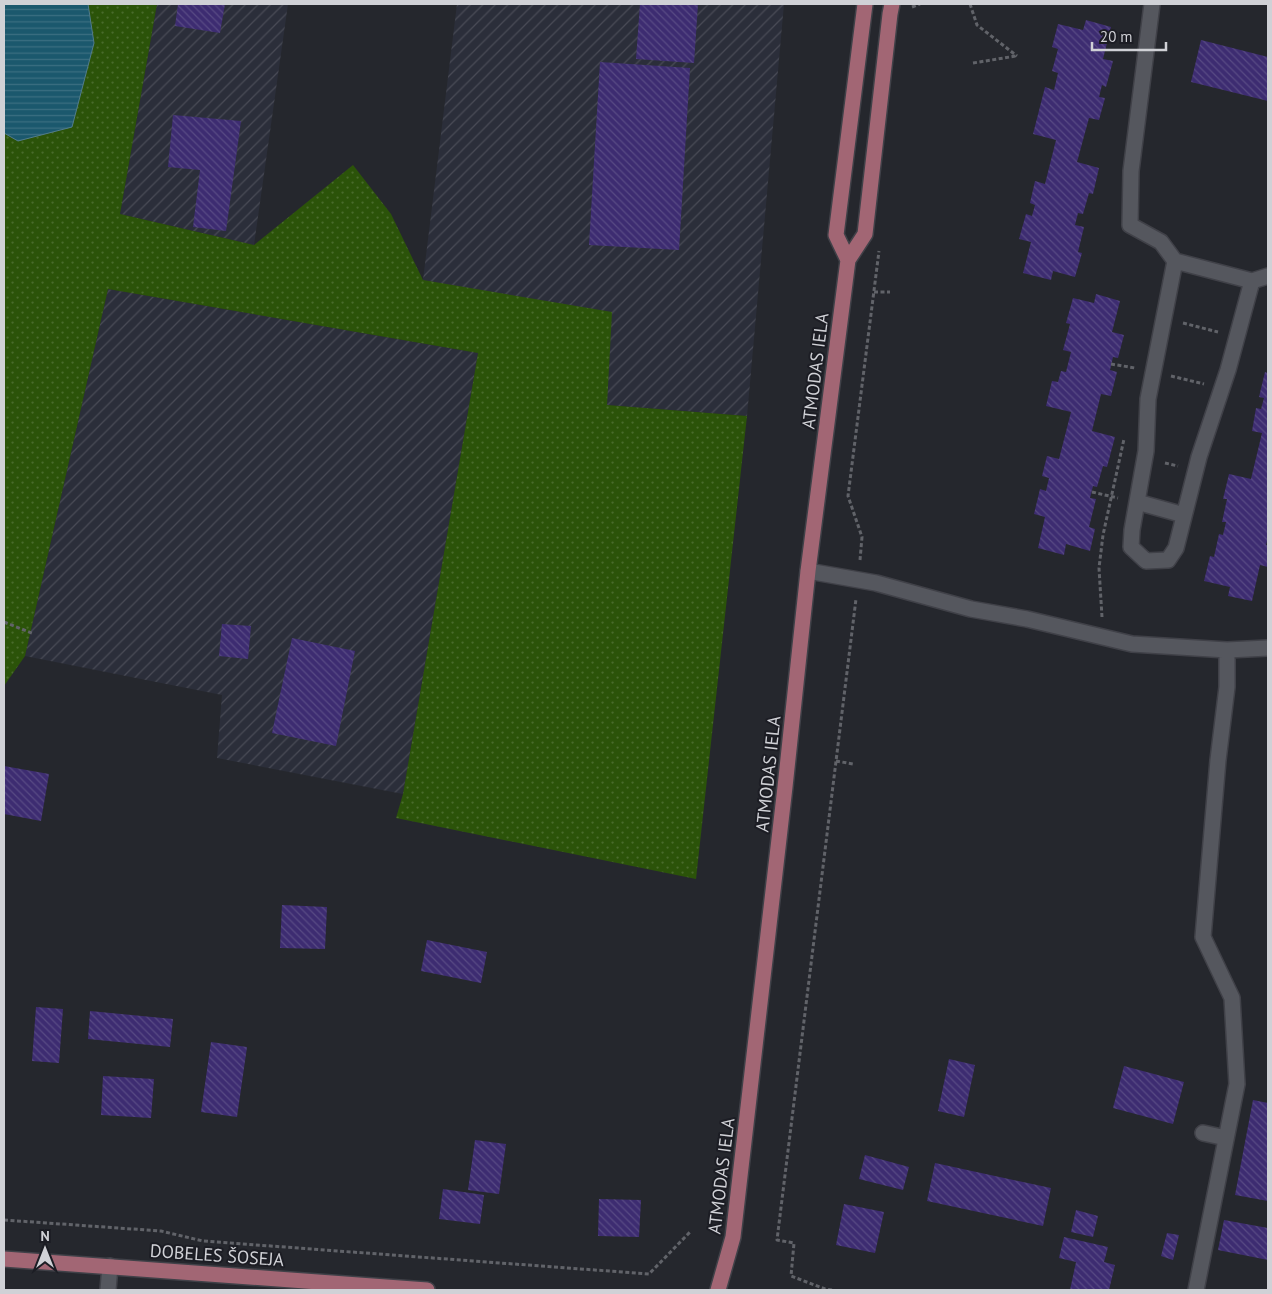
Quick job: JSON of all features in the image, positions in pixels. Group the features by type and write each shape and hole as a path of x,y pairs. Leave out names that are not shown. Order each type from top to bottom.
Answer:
{"main road":[{"path":"848,260 836,235 865,4"},
{"name":"ATMODAS IELA","path":"718,1290 734,1229 808,571 848,260 865,234 892,4"},
{"name":"DOBELES ŠOSEJA","path":"4,1258 110,1266 308,1286 427,1290"}],"street":[{"path":"1152,4 1132,171 1130,225 1161,242 1175,261 1252,281 1268,276"},
{"path":"1175,261 1148,399 1144,458 1132,530 1131,547 1146,561 1168,560 1176,548 1196,470 1222,388 1252,281"},
{"path":"1137,502 1184,515"},
{"path":"808,571 858,579 971,609 1027,619 1132,644 1227,650 1268,648"},
{"path":"1196,1290 1237,1084 1232,998 1203,937 1218,760 1227,687 1227,650"},
{"path":"1203,1133 1226,1138"},
{"path":"108,1290 110,1266"}],"path":[{"path":"910,14 911,8 920,4"},
{"path":"970,4 977,25 1016,56 973,63"},
{"path":"832,1290 825,1290 792,1276 794,1243 777,1240 858,579 862,536 848,496 880,242"},
{"path":"874,292 890,292"},
{"path":"1163,318 1237,336"},
{"path":"1131,376 1134,368 1134,358"},
{"path":"1112,364 1134,368"},
{"path":"1153,372 1222,388"},
{"path":"1104,638 1098,568 1103,535 1114,498 1125,436"},
{"path":"1144,458 1196,470"},
{"path":"1092,492 1114,498"},
{"path":"4,622 34,634"},
{"path":"836,761 853,764"},
{"path":"4,1220 161,1231 203,1241 649,1274 690,1232"}],"shaded area":[{"path":"157,4 288,4 254,245 120,214"},
{"path":"457,4 784,4 747,416 606,405 423,280"},
{"path":"108,289 478,353 403,794 217,758 222,695 25,656"}],"green space":[{"path":"88,4 157,4 120,214 254,245 353,165 391,214 423,280 612,312 607,405 747,416 696,879 396,818 403,794 478,353 108,289 25,656 4,686 4,133 18,141 94,43"}],"water":[{"path":"4,4 88,4 94,43 72,127 18,141 4,133"}],"building":[{"path":"178,4 225,4 220,33 175,26"},
{"path":"640,4 698,4 694,63 636,59"},
{"path":"1086,20 1111,27 1103,59 1113,61 1106,87 1102,85 1099,97 1105,98 1099,120 1089,118 1077,162 1099,168 1093,194 1089,193 1083,214 1078,213 1075,225 1084,227 1078,252 1082,253 1075,277 1053,271 1051,280 1023,273 1031,242 1019,239 1026,214 1032,216 1035,205 1030,203 1035,181 1045,184 1056,140 1033,134 1045,87 1054,90 1058,73 1052,71 1058,49 1052,47 1058,24 1083,30"},
{"path":"1201,40 1268,57 1268,101 1191,82"},
{"path":"600,62 690,68 679,250 589,245"},
{"path":"173,115 241,121 226,231 193,227 200,170 168,167"},
{"path":"1096,294 1120,301 1112,332 1124,335 1118,358 1113,357 1110,370 1117,372 1111,396 1101,394 1092,431 1115,437 1107,467 1103,466 1097,487 1093,486 1090,498 1096,499 1089,527 1095,529 1090,551 1066,544 1064,555 1038,548 1045,517 1034,514 1040,489 1046,491 1049,478 1042,476 1047,456 1059,459 1071,412 1046,406 1052,381 1058,382 1061,371 1066,372 1071,352 1063,350 1070,324 1066,323 1073,298 1094,303"},
{"path":"1265,372 1268,373 1268,537 1266,545 1268,545 1268,567 1260,565 1252,601 1228,596 1230,587 1204,581 1210,556 1214,557 1219,534 1223,535 1226,522 1222,522 1227,499 1223,499 1229,474 1251,479 1262,433 1252,431 1256,408 1261,409 1264,398 1259,397"},
{"path":"222,624 251,626 248,659 219,656"},
{"path":"292,638 355,651 336,746 272,733"},
{"path":"4,766 49,774 41,821 4,814"},
{"path":"282,905 327,907 325,949 280,948"},
{"path":"427,940 487,952 481,983 421,971"},
{"path":"36,1007 63,1009 59,1063 32,1061"},
{"path":"90,1011 173,1019 170,1047 88,1039"},
{"path":"211,1042 247,1047 237,1117 201,1112"},
{"path":"949,1059 975,1065 964,1117 938,1111"},
{"path":"1124,1066 1184,1082 1173,1124 1113,1108"},
{"path":"103,1076 154,1079 151,1118 101,1115"},
{"path":"1253,1100 1268,1103 1268,1201 1235,1195"},
{"path":"475,1140 506,1144 499,1194 468,1190"},
{"path":"865,1155 909,1167 903,1190 859,1179"},
{"path":"935,1163 1051,1188 1043,1226 927,1201"},
{"path":"443,1189 484,1195 480,1224 439,1219"},
{"path":"599,1199 641,1200 639,1237 598,1236"},
{"path":"844,1204 884,1212 875,1253 836,1245"},
{"path":"1076,1210 1098,1216 1093,1237 1071,1232"},
{"path":"1224,1220 1268,1228 1268,1260 1218,1250"},
{"path":"1167,1233 1179,1235 1173,1260 1161,1256"},
{"path":"1064,1237 1108,1247 1104,1262 1115,1265 1109,1290 1070,1290 1076,1262 1059,1258"}]}
